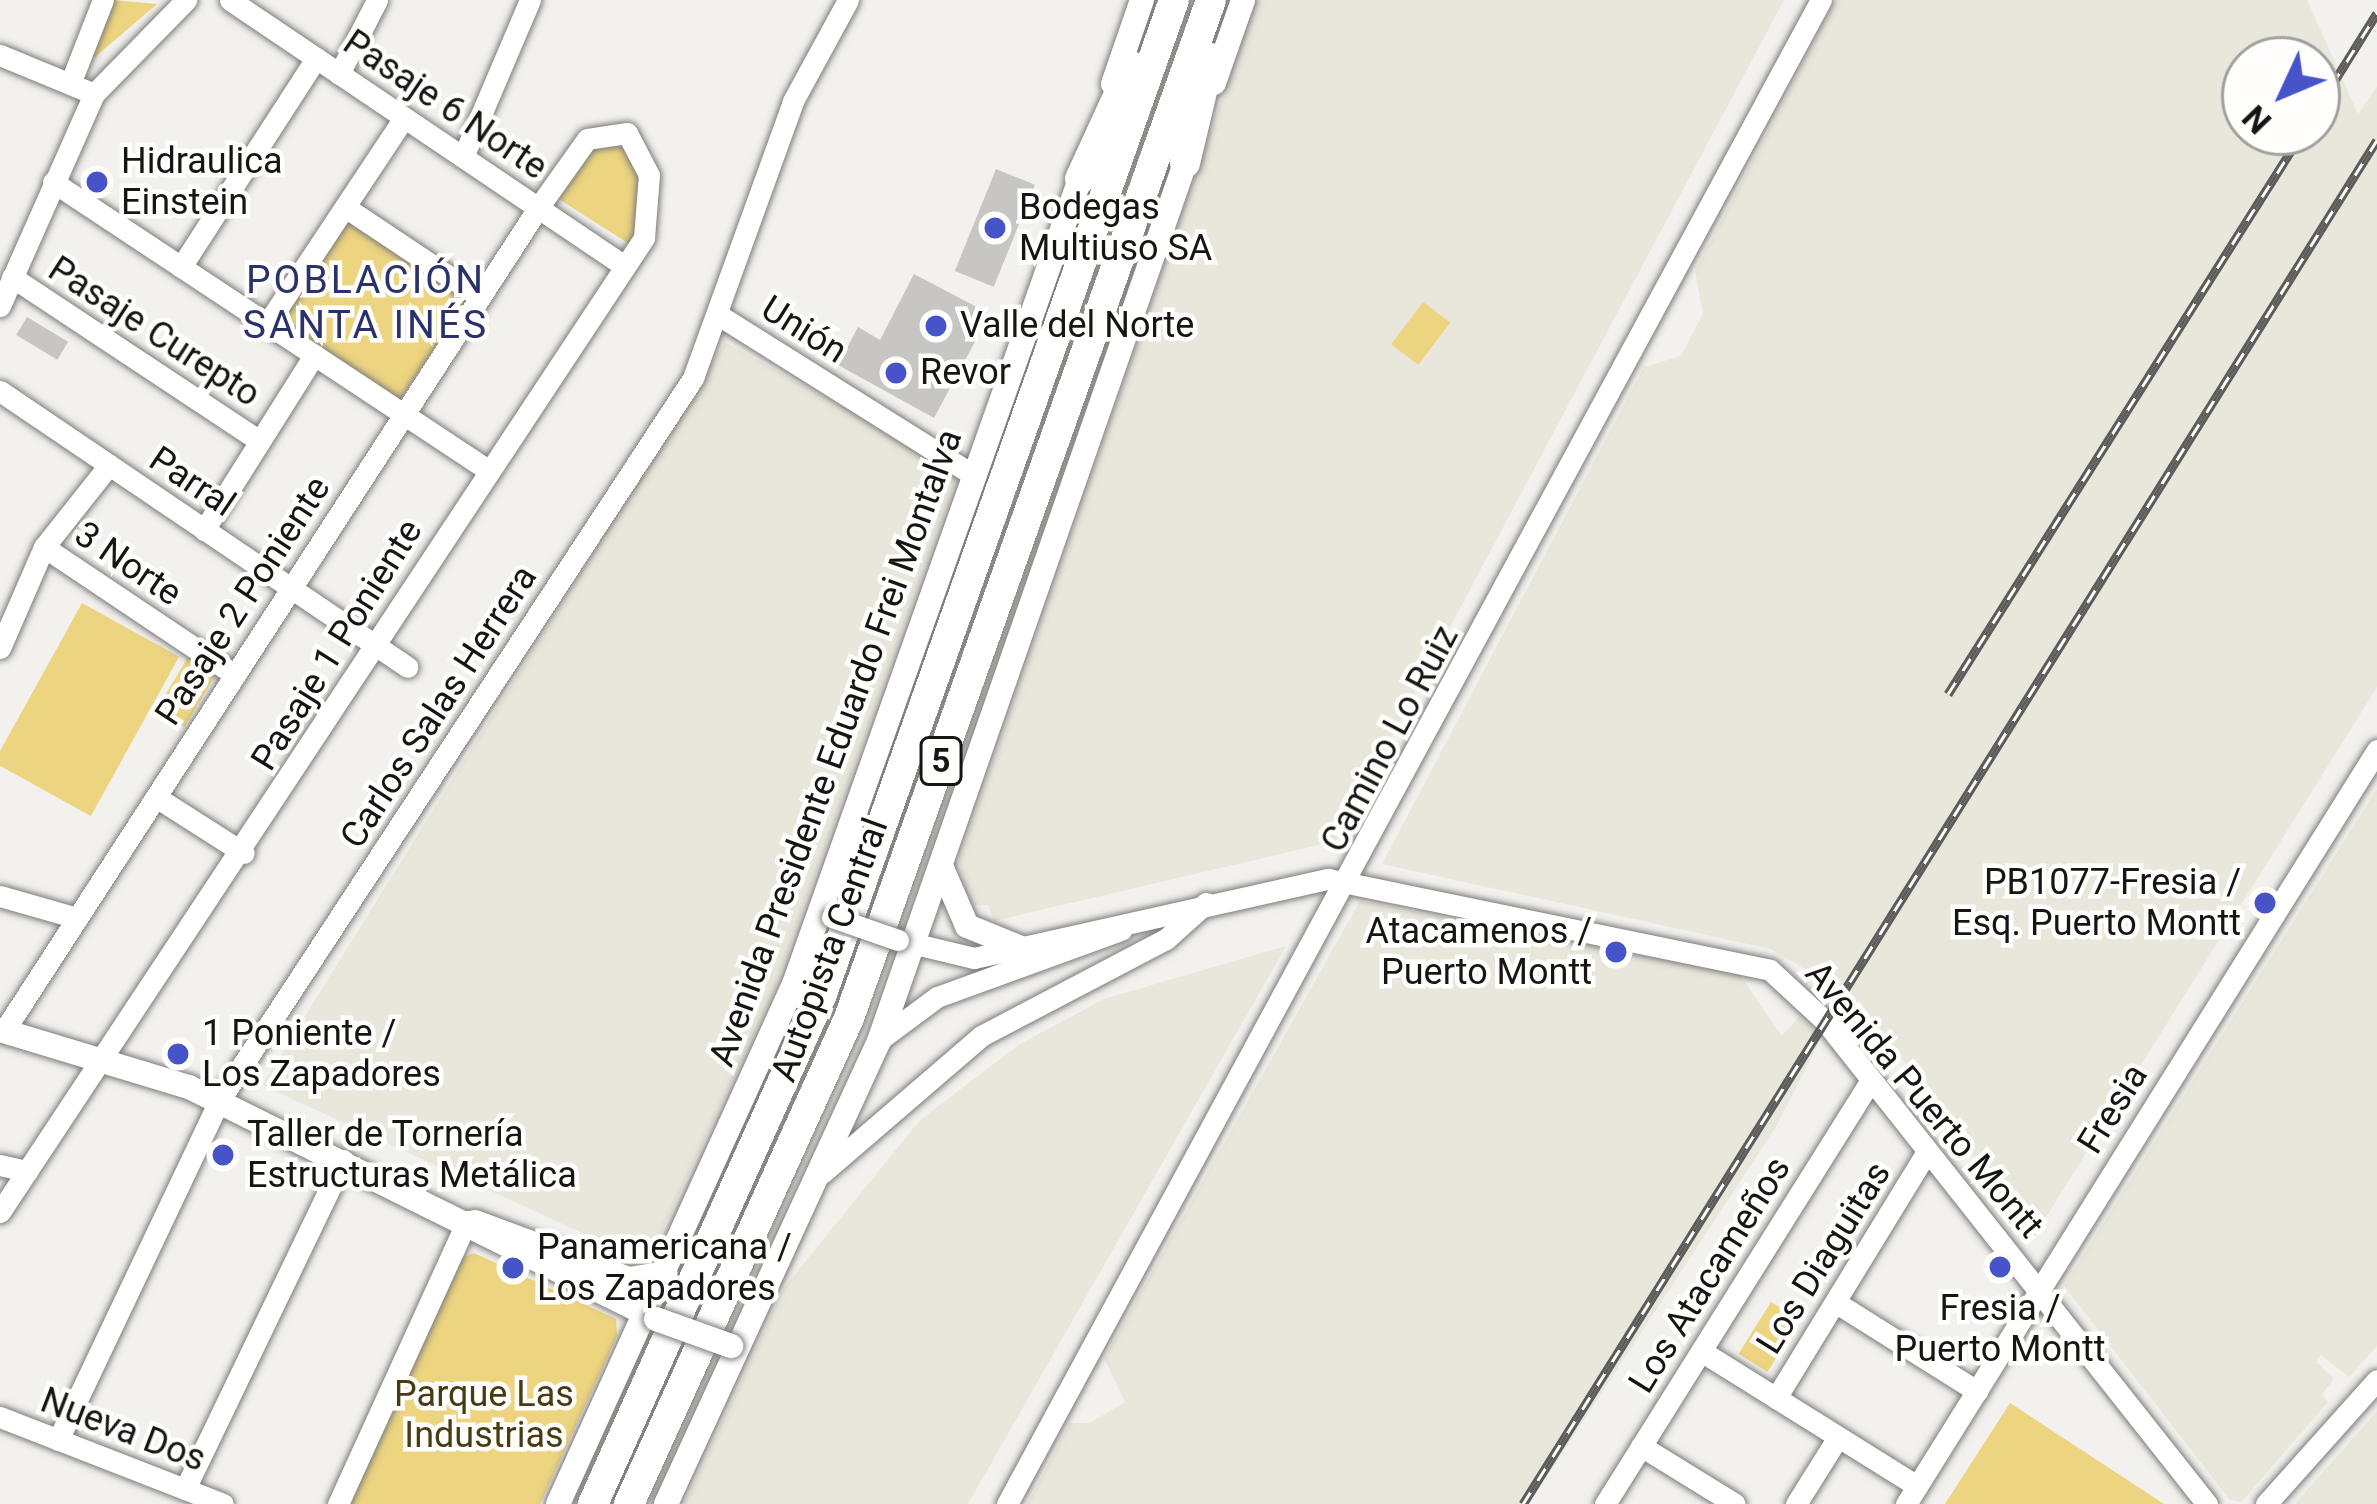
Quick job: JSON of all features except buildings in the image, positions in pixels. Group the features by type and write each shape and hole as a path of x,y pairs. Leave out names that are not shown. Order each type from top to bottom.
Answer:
{"highway":[{"path":"1080,179 1162,0"},
{"name":"Autopista Central","path":"592,1504 822,994 1174,0"},
{"name":"Autopista Central","path":"629,1504 836,1051 1211,0"},
{"path":"1185,163 1223,0"}],"main road":[{"name":"Avenida Presidente Eduardo Frei Montalva","path":"558,1504 651,1317 666,1273 826,915 1142,0"},
{"path":"666,1504 879,1041 906,942 941,861 1243,0"},
{"path":"941,861 960,918 1021,948"},
{"path":"2,1030 102,1058 219,1101 467,1221 526,1260 651,1317 739,1341"},
{"path":"467,1221 517,1230 629,1280 666,1273"}],"street":[{"path":"70,83 103,0"},
{"path":"0,306 94,94 186,0"},
{"name":"Pasaje 6 Norte","path":"230,0 623,265"},
{"path":"339,74 377,0"},
{"path":"463,157 530,0"},
{"name":"Carlos Salas Herrera","path":"58,1440 219,1101 682,398 720,316 793,100 848,0"},
{"name":"Camino Lo Ruiz","path":"1007,1504 1352,880 1822,0"},
{"path":"0,55 94,94"},
{"path":"181,267 316,58"},
{"path":"267,324 404,118"},
{"name":"Pasaje 2 Poniente","path":"2,1030 538,208 587,139 627,133 642,147 648,212 644,238 623,265"},
{"path":"53,182 485,468"},
{"path":"345,206 480,296"},
{"name":"Pasaje 1 Poniente","path":"0,1212 244,853 485,468 623,265"},
{"name":"Pasaje Curepto","path":"12,278 260,441"},
{"name":"Unión","path":"720,316 975,476"},
{"path":"204,530 314,355"},
{"name":"Parral","path":"0,392 407,667"},
{"path":"0,648 44,547 109,465"},
{"name":"3 Norte","path":"44,547 235,675"},
{"name":"Fresia","path":"1912,1495 2377,750"},
{"path":"156,797 244,853"},
{"name":"Avenida Puerto Montt","path":"826,915 965,957 1132,924 1294,880 1352,880 1770,970 1799,991 2207,1504"},
{"path":"0,896 77,918"},
{"path":"822,1172 981,1036 1166,939 1206,902"},
{"name":"Avenida Puerto Montt","path":"879,1041 937,997 1047,964 1132,924"},
{"name":"Los Atacameños","path":"1605,1504 1870,1081"},
{"name":"Los Diaguitas","path":"1776,1398 1927,1152"},
{"path":"185,1489 343,1160"},
{"path":"0,1165 27,1172"},
{"path":"338,1504 467,1221"},
{"path":"1835,1302 1977,1391"},
{"path":"1701,1351 1838,1437 1912,1495"},
{"path":"2266,1504 2377,1380"},
{"name":"Nueva Dos","path":"0,1418 223,1504"},
{"path":"1796,1504 1838,1437"},
{"path":"1641,1447 1735,1504"}],"shaded area":[{"path":"1256,0 1784,0 1336,841 994,921 988,905 970,905 959,860"},
{"path":"1836,0 2307,0 2323,36 2221,36 2221,156 2341,156 2341,76 2358,114 2377,87 2377,687 2033,1238 1859,1000 1849,1013 1816,976 1771,949 1382,864 1644,367 1681,356 1703,314 1695,271"},
{"path":"725,342 959,472 774,991 647,1263 262,1085"},
{"path":"2377,789 2377,1346 2349,1377 2321,1355 2316,1362 2334,1379 2322,1394 2328,1402 2241,1502 2230,1500 2064,1286"},
{"path":"1360,901 1739,974 1782,1036 1799,1017 1822,1037 1777,1125 1529,1504 1027,1504 1070,1423 1090,1423 1125,1402 1104,1358"},
{"path":"1286,946 968,1504 684,1504 784,1288 920,1120 1020,1044 1104,999"},
{"path":"2377,1411 2377,1504 2295,1504"}],"green space":[{"path":"113,0 157,4 82,68"},
{"path":"595,139 637,153 645,223 631,245 554,196"},
{"path":"346,215 469,298 397,404 274,321"},
{"path":"1423,302 1450,322 1418,365 1391,344"},
{"path":"82,603 179,657 91,816 0,766 0,751"},
{"path":"188,657 216,674 184,727 156,710"},
{"name":"Parque Las Industrias","path":"474,1253 616,1319 617,1336 540,1504 348,1504 458,1259"},
{"path":"1771,1302 1800,1320 1768,1372 1739,1354"},
{"path":"2010,1403 2164,1504 1945,1504"}],"railway":[{"path":"2341,71 2377,13"},
{"path":"1523,1504 2377,140"},
{"path":"1948,694 2288,156"}],"place":[{"name":"Hidraulica Einstein","path":"97,182"},
{"name":"Bodegas Multiuso SA","path":"995,228"},
{"name":"Valle del Norte","path":"936,326"},
{"name":"Revor","path":"896,373"},
{"name":"PB1077-Fresia / Esq. Puerto Montt","path":"2265,903"},
{"name":"Atacamenos / Puerto Montt","path":"1616,952"},
{"name":"1 Poniente / Los Zapadores","path":"178,1054"},
{"name":"Taller de Tornería Estructuras Metálica","path":"223,1155"},
{"name":"Fresia / Puerto Montt","path":"2000,1267"},
{"name":"Panamericana / Los Zapadores","path":"513,1268"}],"district":[{"name":"POBLACIÓN SANTA INÉS","path":"366,304"}]}
